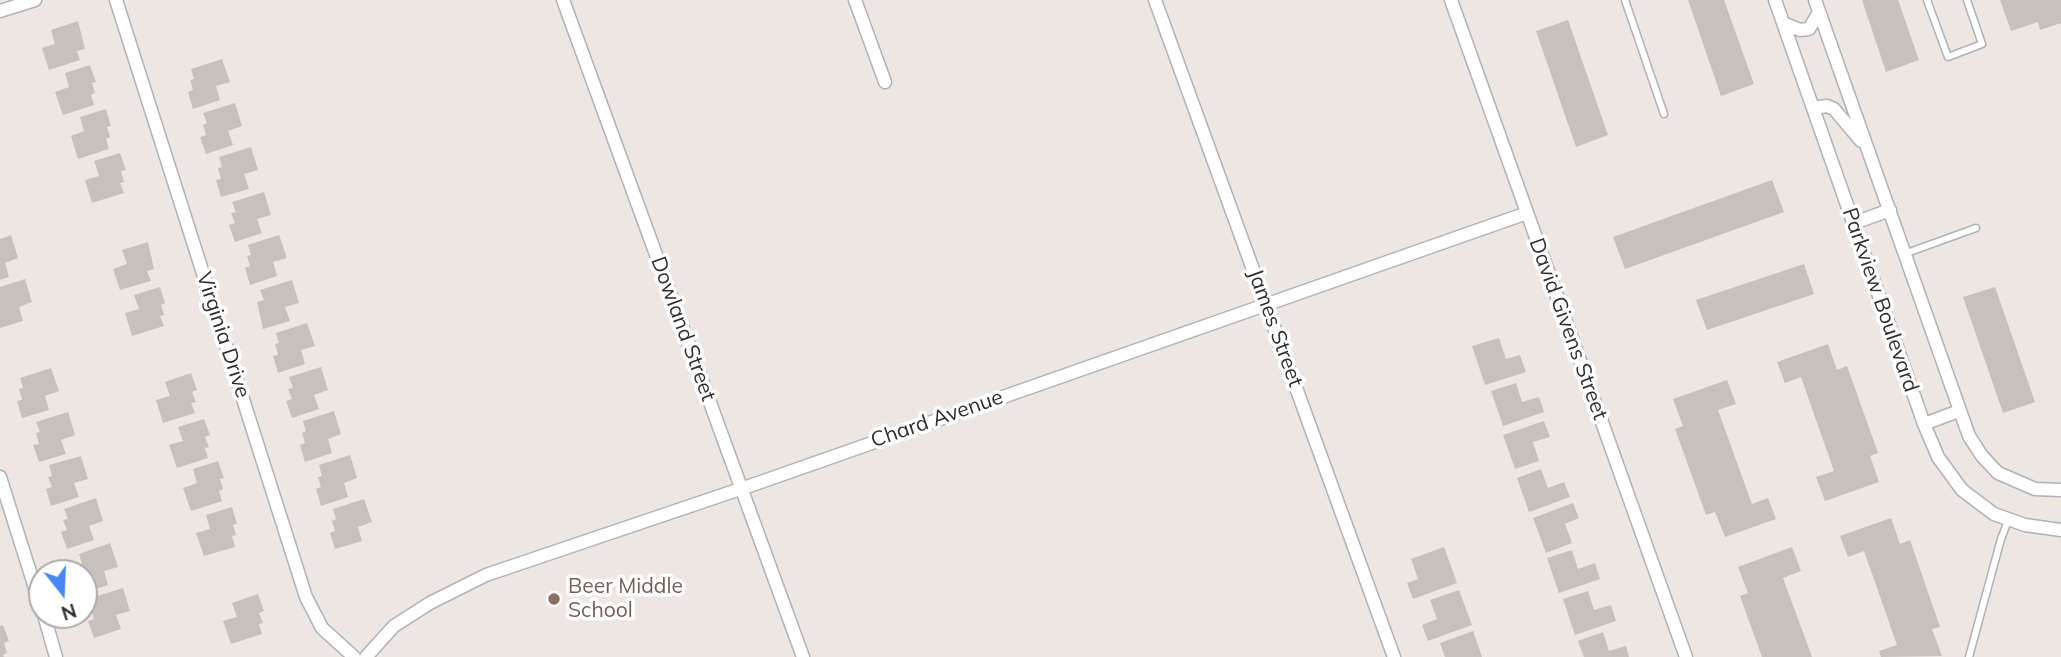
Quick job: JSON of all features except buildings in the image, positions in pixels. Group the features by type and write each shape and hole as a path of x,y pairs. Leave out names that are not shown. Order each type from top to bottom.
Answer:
{"street":[{"path":"0,11 36,0"},
{"name":"Virginia Drive","path":"116,0 306,597 323,628 354,657"},
{"name":"Dowland Street","path":"563,0 803,657"},
{"path":"855,0 885,82"},
{"name":"James Street","path":"1155,0 1394,657"},
{"name":"David Givens Street","path":"1451,0 1686,657"},
{"name":"Parkview Boulevard","path":"1775,0 1924,424 1938,457 1951,478 1978,503 2008,520 2061,530"},
{"path":"1783,23 1800,30 1809,29 1817,6"},
{"name":"Parkview Boulevard","path":"1817,6 1969,436 1982,456 1998,473 2035,489 2061,490"},
{"path":"1813,108 1827,106 1834,109 1868,150"},
{"path":"1854,223 1889,210"},
{"name":"Chard Avenue","path":"366,657 394,626 430,603 486,575 1527,213"},
{"path":"1924,424 1959,411"},
{"path":"0,477 28,565"},
{"path":"48,629 56,657"}],"lane":[{"path":"1625,0 1664,114"},
{"path":"1927,0 1948,57 1982,44 1967,0"},
{"path":"1905,254 1976,228"},
{"path":"1969,657 2008,520"}],"place":[{"name":"Beer Middle School","path":"554,599"}]}
